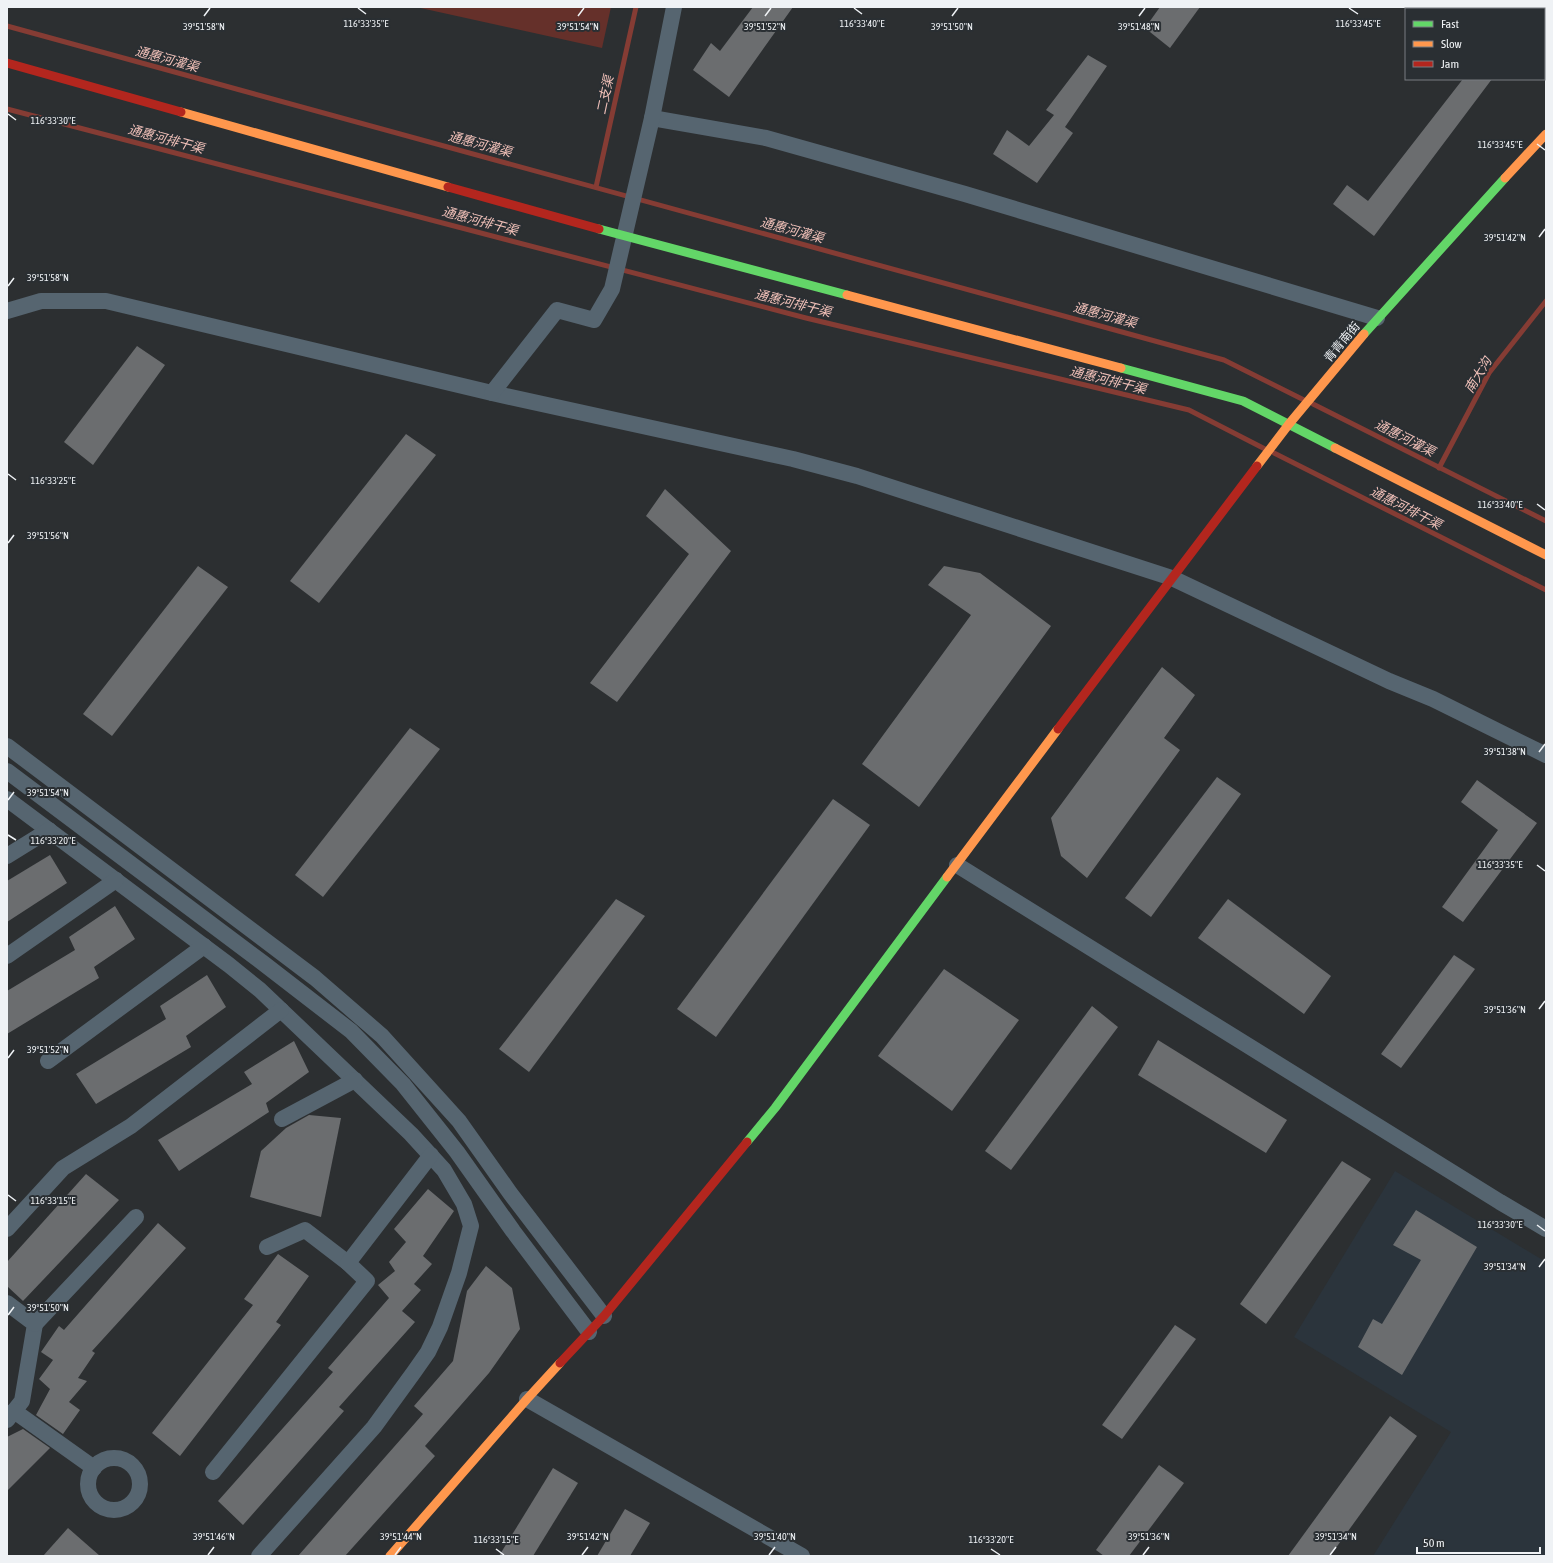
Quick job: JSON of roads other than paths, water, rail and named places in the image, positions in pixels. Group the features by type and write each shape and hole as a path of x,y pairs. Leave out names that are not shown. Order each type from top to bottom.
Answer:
{"street":[{"path":"492,393 557,310 594,320 612,289 652,118 674,7"},
{"path":"7,63 624,236 1244,401 1546,555"},
{"path":"652,118 766,138 965,194 1377,318"},
{"name":"青青南街","path":"390,1556 527,1399 604,1316 775,1108 1289,424 1377,318 1546,134"},
{"path":"7,311 41,301 106,301 492,393 793,459 857,476 1172,578 1389,681 1434,699 1546,755"},
{"path":"7,746 315,978 382,1036 459,1121 515,1199 604,1316"},
{"path":"7,771 351,1031 404,1084 438,1127 589,1332"},
{"path":"7,799 229,964 281,1010 412,1134 444,1170 464,1204 471,1226 459,1273 440,1326 428,1352 374,1427 259,1556"},
{"path":"7,856 49,830"},
{"path":"957,865 1480,1190 1546,1229"},
{"path":"7,956 116,880"},
{"path":"48,1061 204,946"},
{"path":"7,1229 64,1168 131,1126 281,1010"},
{"path":"282,1120 355,1080"},
{"path":"348,1263 431,1155"},
{"path":"94,1468 10,1416 22,1401 35,1324 136,1217"},
{"path":"213,1472 367,1281 348,1263 305,1230 267,1247"},
{"path":"7,1302 35,1324"},
{"path":"527,1399 802,1556"}],"waterway":[{"name":"二支渠","path":"596,187 636,7"},
{"name":"通惠河灌渠","path":"7,26 1224,360 1304,400"},
{"name":"通惠河排干渠","path":"7,109 806,318 1189,410 1265,449"},
{"name":"南大沟","path":"1439,468 1489,373 1546,301"},
{"name":"通惠河灌渠","path":"1313,404 1546,521"},
{"name":"通惠河排干渠","path":"1274,453 1546,590"}]}
